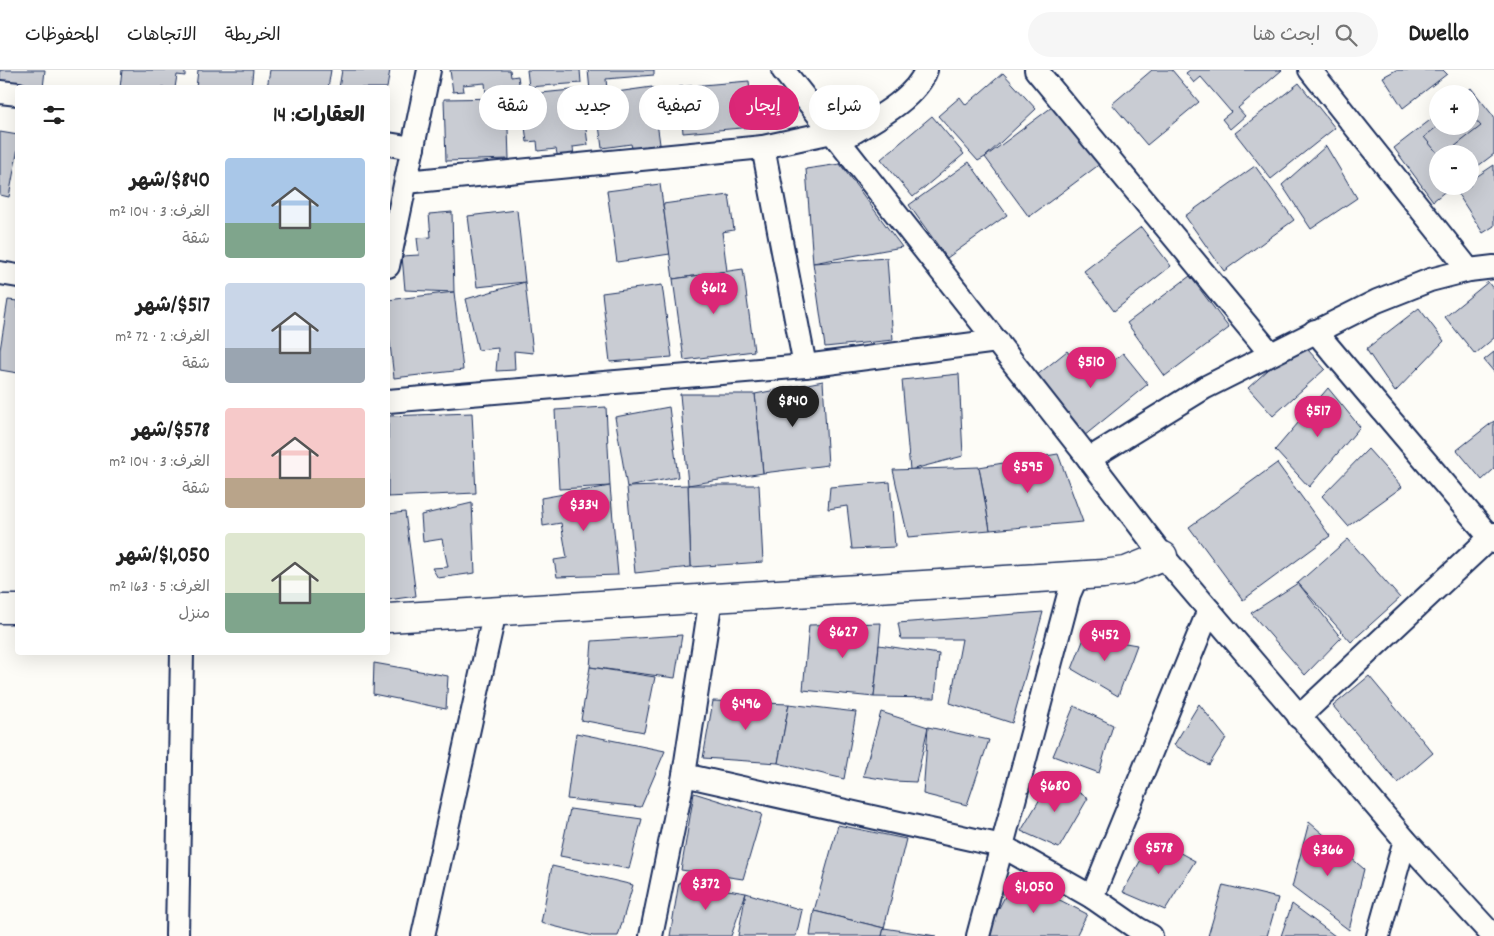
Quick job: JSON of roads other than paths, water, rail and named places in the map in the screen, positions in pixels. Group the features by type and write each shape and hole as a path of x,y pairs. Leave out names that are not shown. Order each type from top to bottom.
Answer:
{"street":[{"path":"390,257 429,70"},
{"path":"783,70 997,341 1163,556 1405,840 1493,936"},
{"path":"406,182 763,147 835,136 908,98 924,76 926,70"},
{"path":"1036,70 1270,353"},
{"path":"1310,70 1469,270"},
{"path":"0,92 15,94"},
{"path":"390,144 413,148"},
{"path":"763,147 804,366"},
{"path":"1089,459 1204,388 1270,353 1386,297 1430,280 1469,270 1494,267"},
{"path":"0,273 15,276"},
{"path":"1299,717 1493,538 1315,331"},
{"path":"390,401 804,366 997,341"},
{"path":"390,618 1077,576 1126,571 1163,556"},
{"path":"978,936 1069,594 1077,576"},
{"path":"651,936 684,775 711,598"},
{"path":"0,609 15,609"},
{"path":"1092,897 1209,610"},
{"path":"422,936 495,611"},
{"path":"177,936 182,655"},
{"path":"684,775 1002,846 1092,897 1151,936"},
{"path":"1378,936 1405,840"}]}
